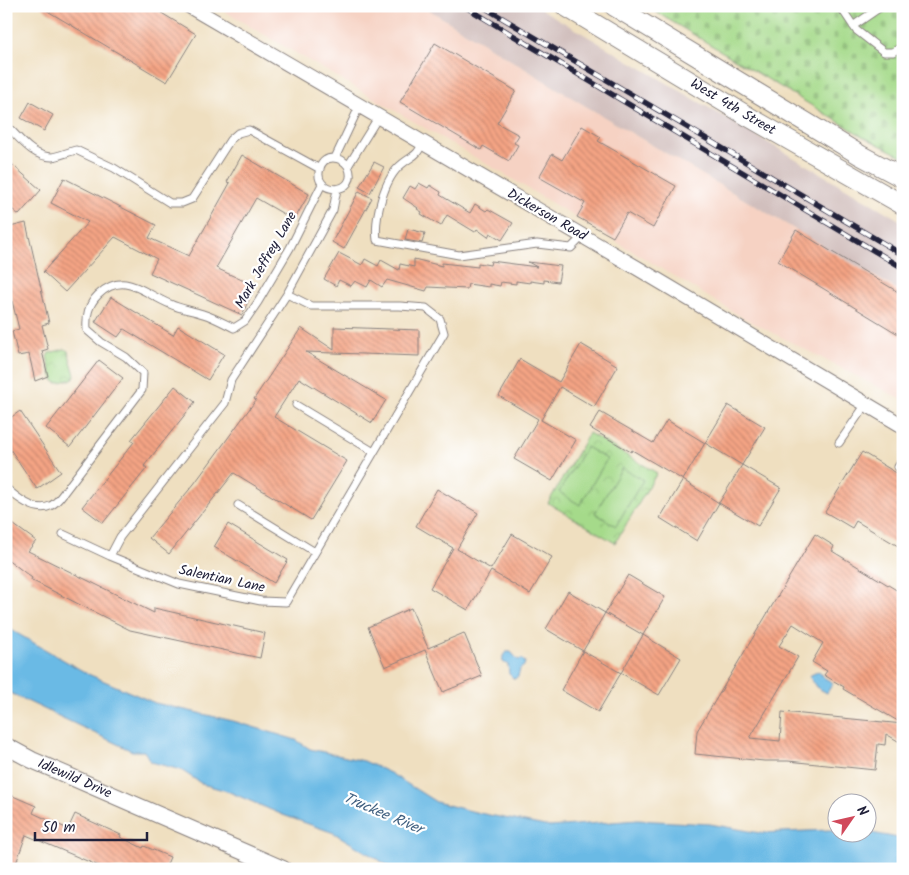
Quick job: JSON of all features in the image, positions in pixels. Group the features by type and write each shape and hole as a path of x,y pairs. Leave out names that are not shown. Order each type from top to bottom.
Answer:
{"main road":[{"name":"West 4th Street","path":"565,6 749,117 903,206"},
{"name":"West 4th Street","path":"614,6 852,150 903,178"}],"street":[{"name":"Dickerson Road","path":"189,6 379,116 903,426"},
{"name":"Idlewild Drive","path":"6,746 32,760 283,869"}],"lane":[{"path":"840,6 856,30 884,52 893,52 903,46"},
{"path":"853,26 882,6"},
{"path":"336,158 360,105"},
{"path":"348,166 379,116"},
{"path":"6,125 24,141 31,151 51,157 76,150 114,168 170,203 182,203 192,200 230,140 238,132 249,130 320,168"},
{"path":"423,142 417,155 402,164 389,178 375,228 377,240 459,255 536,244 571,248 583,236"},
{"path":"340,159 348,166 350,170 349,180 346,185 337,190 322,184 320,168 326,160 340,159"},
{"name":"Mark Jeffrey Lane","path":"6,488 31,505 43,508 52,506 142,390 142,373 126,357 101,342 87,330 86,318 92,301 106,288 120,282 139,288 171,305 203,314 234,328 241,326 258,302 290,248 322,184"},
{"path":"62,534 110,556 120,537 225,403 231,380 287,294 334,210 337,190"},
{"name":"Salentian Lane","path":"110,556 179,584 261,602 286,602 444,333 440,319 426,308 400,306 311,306 287,294"},
{"path":"839,443 866,404"},
{"path":"296,405 374,452"},
{"path":"903,459 898,467 903,470"},
{"path":"238,505 315,552"}],"shaded area":[{"path":"215,6 423,6 584,105 903,293 903,400 742,317 502,173"},
{"path":"423,6 536,6 903,222 903,293 584,105"}],"green space":[{"path":"646,6 903,6 903,157 864,137"},
{"path":"65,349 68,351 75,375 73,379 57,383 53,380 47,357 49,353"},
{"path":"589,433 657,473 615,543 548,503"},
{"path":"586,447 607,459 580,505 559,492"},
{"path":"622,468 643,480 616,526 595,513"}],"water":[{"name":"Truckee River","path":"6,627 88,674 155,703 233,721 296,740 310,749 364,761 390,773 436,802 479,813 550,827 637,820 710,824 760,833 826,830 826,842 876,842 876,834 903,839 903,869 394,869 334,833 283,815 227,791 202,784 181,770 151,762 144,751 132,751 6,691"},
{"path":"506,652 511,652 518,660 522,659 525,662 524,666 520,669 518,677 514,679 509,674 508,665 503,662 503,656"},
{"path":"819,671 823,677 833,683 827,693 816,687 809,676"}],"building":[{"path":"39,6 150,6 196,34 167,82"},
{"path":"435,43 516,91 497,123 519,135 514,143 518,145 509,161 483,146 481,150 400,102"},
{"path":"30,102 53,115 44,131 21,118"},
{"path":"582,126 601,137 598,141 676,186 653,228 627,213 613,237 577,217 585,203 539,177 552,154 562,160"},
{"path":"242,155 309,194 294,220 256,198 216,268 255,286 242,315 150,273 157,259 115,237 65,292 43,272 88,222 51,203 64,178 156,225 149,238 189,256 230,183 227,182"},
{"path":"6,159 41,190 19,215 6,204"},
{"path":"374,162 384,167 370,193 359,187"},
{"path":"419,183 428,188 430,185 441,192 440,195 470,213 475,204 513,223 502,240 490,233 488,237 477,229 475,232 447,215 441,226 421,214 422,212 418,208 403,198 410,186 415,189"},
{"path":"359,191 372,198 344,249 332,242"},
{"path":"26,223 49,323 42,325 48,349 42,351 48,376 35,381 29,354 18,356 12,331 19,329 6,277 6,228"},
{"path":"408,229 425,233 422,243 405,240"},
{"path":"796,230 903,295 903,337 778,261"},
{"path":"339,253 362,265 365,259 378,266 381,260 399,270 400,264 414,267 414,259 442,266 442,263 478,267 478,263 490,265 491,261 537,267 528,262 561,266 558,282 544,280 544,283 530,281 530,283 516,281 516,284 501,282 500,286 489,284 489,287 468,284 467,289 428,287 426,291 387,280 382,287 371,280 367,287 355,281 351,286 339,280 336,286 324,279"},
{"path":"111,297 173,335 178,326 224,354 208,380 124,329 118,337 95,322"},
{"path":"334,327 419,330 419,356 306,352 386,400 372,423 299,378 274,417 347,461 311,520 234,473 169,554 149,538 194,484 256,400 254,399 301,328 334,350"},
{"path":"581,344 618,366 594,407 560,387 541,420 576,440 552,481 514,459 538,419 499,396 520,359 559,382"},
{"path":"99,360 123,378 70,447 46,428"},
{"path":"175,386 195,402 144,466 147,468 103,523 82,507 134,442 131,440"},
{"path":"728,405 765,427 742,465 705,443"},
{"path":"20,411 61,472 37,489 6,443 6,421"},
{"path":"600,412 653,443 667,420 705,443 683,480 590,428"},
{"path":"862,452 903,477 903,549 856,521 852,528 825,512"},
{"path":"742,465 781,488 758,526 719,503"},
{"path":"683,480 719,503 697,541 660,518"},
{"path":"437,489 478,513 457,549 491,569 512,534 552,557 530,594 491,571 468,610 430,588 453,548 416,526"},
{"path":"6,519 36,541 28,551 154,613 154,608 265,633 260,658 130,630 31,580 32,578 6,558"},
{"path":"228,524 288,560 274,583 214,547"},
{"path":"815,534 834,546 832,551 903,594 903,724 903,744 886,734 885,745 878,744 875,770 695,754 697,731","holes":["793,624 823,643 812,662 827,671 824,675 844,687 843,689 903,724 782,712 780,741 750,738 798,657 779,646"]},
{"path":"628,575 665,597 643,635 605,613"},
{"path":"568,591 605,613 583,651 546,629"},
{"path":"411,608 428,648 464,633 482,676 443,692 425,650 385,667 368,627"},
{"path":"643,635 681,658 659,695 621,673"},
{"path":"583,651 621,673 598,712 561,690"},
{"path":"6,793 36,806 33,813 68,829 75,814 121,835 120,837 143,848 144,846 170,857 165,869 106,869 26,835 14,869 6,869"}],"railway":[{"path":"464,6 903,268"},
{"path":"482,6 903,255"}]}
